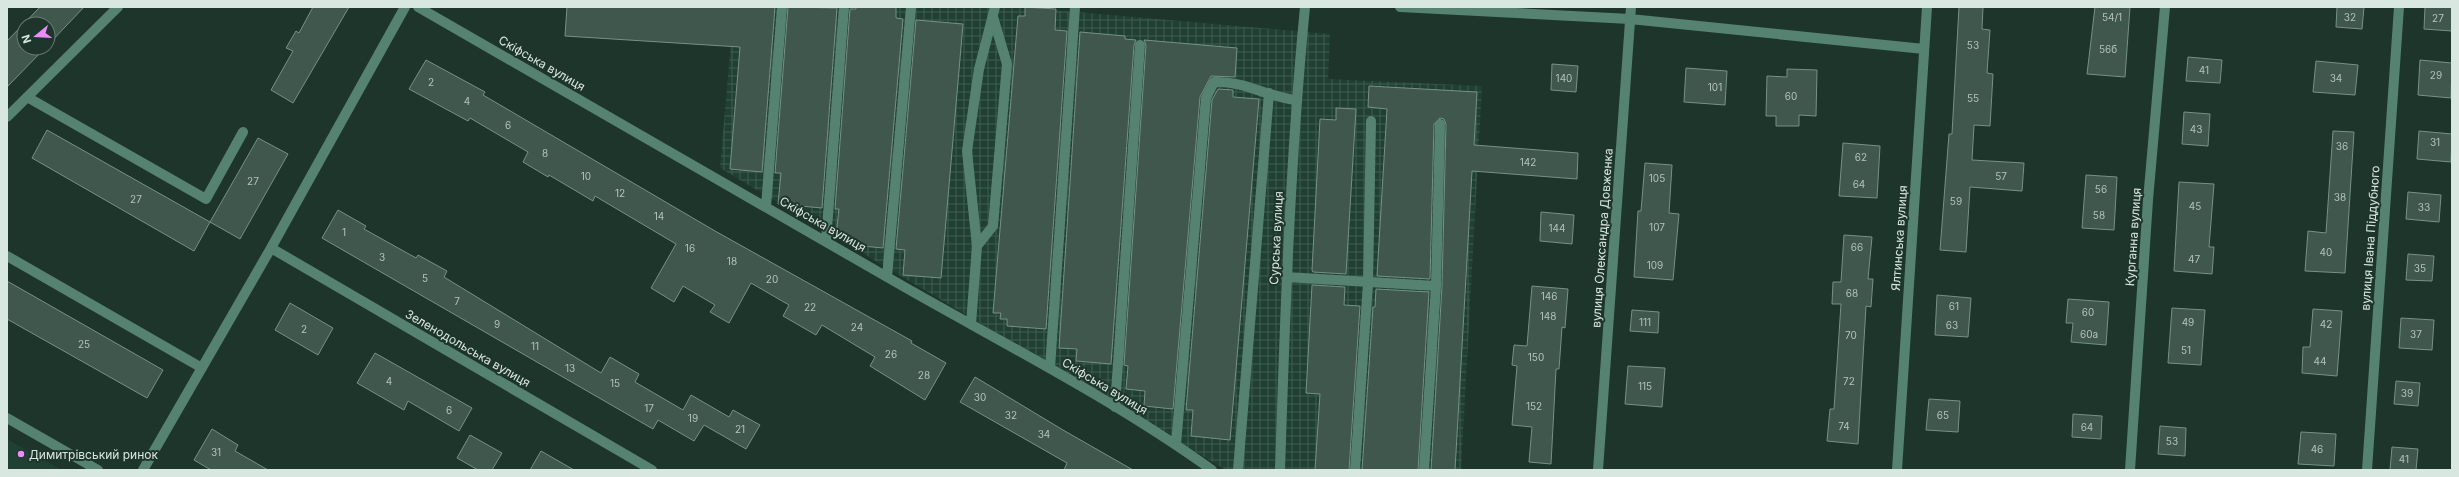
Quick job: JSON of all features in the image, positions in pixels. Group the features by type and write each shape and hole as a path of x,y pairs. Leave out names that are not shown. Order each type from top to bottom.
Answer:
{"street":[{"path":"7,117 118,7"},
{"path":"143,470 271,248 405,7"},
{"name":"Скіфська вулиця","path":"418,7 887,277 1050,368 1176,444 1212,470"},
{"path":"766,206 782,7"},
{"path":"826,241 844,7"},
{"path":"887,277 910,7"},
{"path":"1050,368 1075,7"},
{"name":"Сурська вулиця","path":"1280,470 1286,277 1296,100 1305,7"},
{"path":"1400,7 1630,20 1924,49"},
{"name":"вулиця Олександра Довженка","path":"1598,470 1631,7"},
{"name":"Ялтинська вулиця","path":"1897,470 1926,7"},
{"name":"Курганна вулиця","path":"2130,470 2148,200 2165,7"},
{"name":"вулиця Івана Піддубного","path":"2367,470 2399,7"},
{"path":"978,246 993,226 1007,64 994,12"},
{"path":"971,324 978,246 967,151 978,68 994,12"},
{"path":"1115,407 1140,45"},
{"path":"1176,444 1206,98 1214,82 1232,81 1269,93 1278,98 1296,100"},
{"path":"1238,470 1269,93"},
{"path":"28,97 206,199 243,132"},
{"path":"1355,470 1368,283 1371,121"},
{"path":"1424,470 1436,286 1440,124"},
{"name":"Зеленодольська вулиця","path":"271,248 652,470"},
{"path":"7,256 202,368"},
{"path":"1286,277 1436,286"},
{"path":"7,418 98,470"}],"shaded area":[{"path":"734,7 1019,7 1330,34 1328,79 1482,86 1461,470 1226,470 720,168"},
{"name":"Димитрівський ринок","path":"7,439 62,470 7,470"}],"building":[{"path":"40,7 84,7 56,37 56,16 31,16"},
{"path":"313,7 349,7 293,103 271,90 293,51 286,48 296,31 299,33"},
{"path":"567,7 775,7 762,172 730,169 740,47 565,36"},
{"path":"788,7 837,8 822,208 778,204 781,173 775,173"},
{"path":"856,7 896,7 896,18 903,19 883,248 851,245 851,237 836,236 839,209 835,209 850,9 856,9"},
{"path":"1025,7 1056,9 1055,30 1067,31 1046,329 1007,326 1007,319 1000,319 1001,313 993,313 1018,16 1025,16"},
{"path":"1959,7 1983,7 1982,29 1990,30 1987,73 1993,74 1990,126 1974,125 1972,160 2024,163 2022,191 1970,187 1966,252 1940,250 1949,134 1952,134"},
{"path":"2095,7 2130,7 2125,77 2087,74"},
{"path":"2337,7 2364,7 2362,29 2336,27"},
{"path":"2425,7 2452,7 2452,31 2424,29"},
{"path":"916,20 963,24 941,278 903,275 905,250 896,249"},
{"path":"16,32 16,56 37,56 7,87 7,41"},
{"path":"1080,32 1125,36 1125,39 1136,40 1134,45 1111,364 1076,361 1077,349 1059,348"},
{"path":"1144,40 1237,48 1235,77 1211,76 1200,97 1173,409 1144,406 1145,391 1126,389 1128,366 1124,365 1146,45"},
{"path":"2188,57 2222,60 2220,83 2186,81"},
{"path":"426,60 485,92 483,95 715,231 912,341 911,343 946,363 925,400 870,366 875,357 822,325 816,335 783,316 789,305 751,283 729,323 710,312 715,305 683,286 674,302 651,288 676,244 595,196 593,201 549,175 548,177 523,162 528,152 470,118 468,121 409,89"},
{"path":"2420,60 2452,63 2451,98 2418,95"},
{"path":"2316,61 2358,65 2355,95 2313,92"},
{"path":"1552,64 1578,66 1576,92 1551,90"},
{"path":"1686,68 1727,71 1725,105 1684,102"},
{"path":"1787,69 1817,70 1816,116 1799,115 1799,126 1776,126 1776,116 1766,116 1767,76 1787,77"},
{"path":"1369,86 1477,92 1474,145 1578,153 1577,179 1472,171 1455,470 1431,470 1442,286 1446,124 1444,119 1440,118 1434,124 1430,279 1377,276 1387,109 1368,107"},
{"path":"1218,89 1233,90 1233,97 1259,99 1230,440 1191,436 1193,410 1186,410 1212,100"},
{"path":"1336,108 1356,109 1346,274 1313,272 1312,270 1320,119 1336,120"},
{"path":"2184,112 2210,114 2208,146 2182,144"},
{"path":"47,130 210,222 194,251 32,158"},
{"path":"2333,131 2354,132 2345,273 2305,271 2308,231 2326,233"},
{"path":"2419,131 2452,134 2451,162 2417,159"},
{"path":"258,138 288,154 240,239 210,222"},
{"path":"1843,143 1880,146 1877,198 1839,196"},
{"path":"1645,163 1672,165 1669,213 1679,214 1673,280 1634,277 1638,211 1641,211"},
{"path":"2086,175 2117,177 2114,230 2082,228"},
{"path":"2179,182 2214,184 2209,247 2214,247 2212,274 2174,271"},
{"path":"2408,192 2441,195 2439,222 2406,219"},
{"path":"338,210 366,226 364,229 416,258 418,255 447,271 444,277 601,373 610,357 639,374 635,382 683,410 691,395 729,417 733,410 760,425 746,449 704,425 694,441 658,420 653,429 322,238"},
{"path":"1541,212 1574,215 1572,244 1540,241"},
{"path":"1844,235 1872,237 1868,279 1873,279 1871,307 1866,306 1858,444 1827,441 1830,409 1834,409 1841,304 1832,304 1833,282 1841,282"},
{"path":"2408,254 2434,256 2432,281 2406,280"},
{"path":"7,281 163,370 147,398 7,319"},
{"path":"1312,285 1345,287 1344,305 1360,306 1349,470 1315,470 1320,394 1306,393"},
{"path":"1532,286 1568,289 1565,328 1562,327 1559,369 1556,369 1551,464 1529,462 1532,427 1512,425 1517,366 1512,365 1514,345 1527,346"},
{"path":"1376,289 1429,292 1418,470 1362,470 1373,307 1375,307"},
{"path":"1937,295 1971,298 1968,337 1935,335"},
{"path":"2068,299 2109,302 2106,345 2071,342 2073,323 2066,323"},
{"path":"290,303 333,328 318,355 275,330"},
{"path":"2172,308 2205,310 2201,365 2168,363"},
{"path":"2313,309 2342,311 2337,376 2302,373 2303,347 2310,347"},
{"path":"1632,310 1659,312 1658,333 1630,331"},
{"path":"2401,318 2434,320 2432,350 2399,348"},
{"path":"375,353 472,408 459,431 408,401 404,410 357,383"},
{"path":"1628,366 1665,368 1662,407 1625,404"},
{"path":"975,377 1133,470 1064,470 1067,463 960,402"},
{"path":"2396,381 2420,383 2418,406 2394,404"},
{"path":"1929,399 1960,401 1958,432 1926,430"},
{"path":"2073,414 2102,416 2101,439 2072,437"},
{"path":"2160,426 2186,428 2185,456 2158,454"},
{"path":"212,429 238,445 235,451 268,470 211,470 194,460"},
{"path":"2301,432 2336,434 2334,466 2298,464"},
{"path":"470,435 502,453 492,470 478,470 457,458"},
{"path":"2392,447 2418,449 2416,470 2390,470"},
{"path":"541,451 574,470 530,470"}],"place":[{"name":"Димитрівський ринок","path":"21,454"}]}
